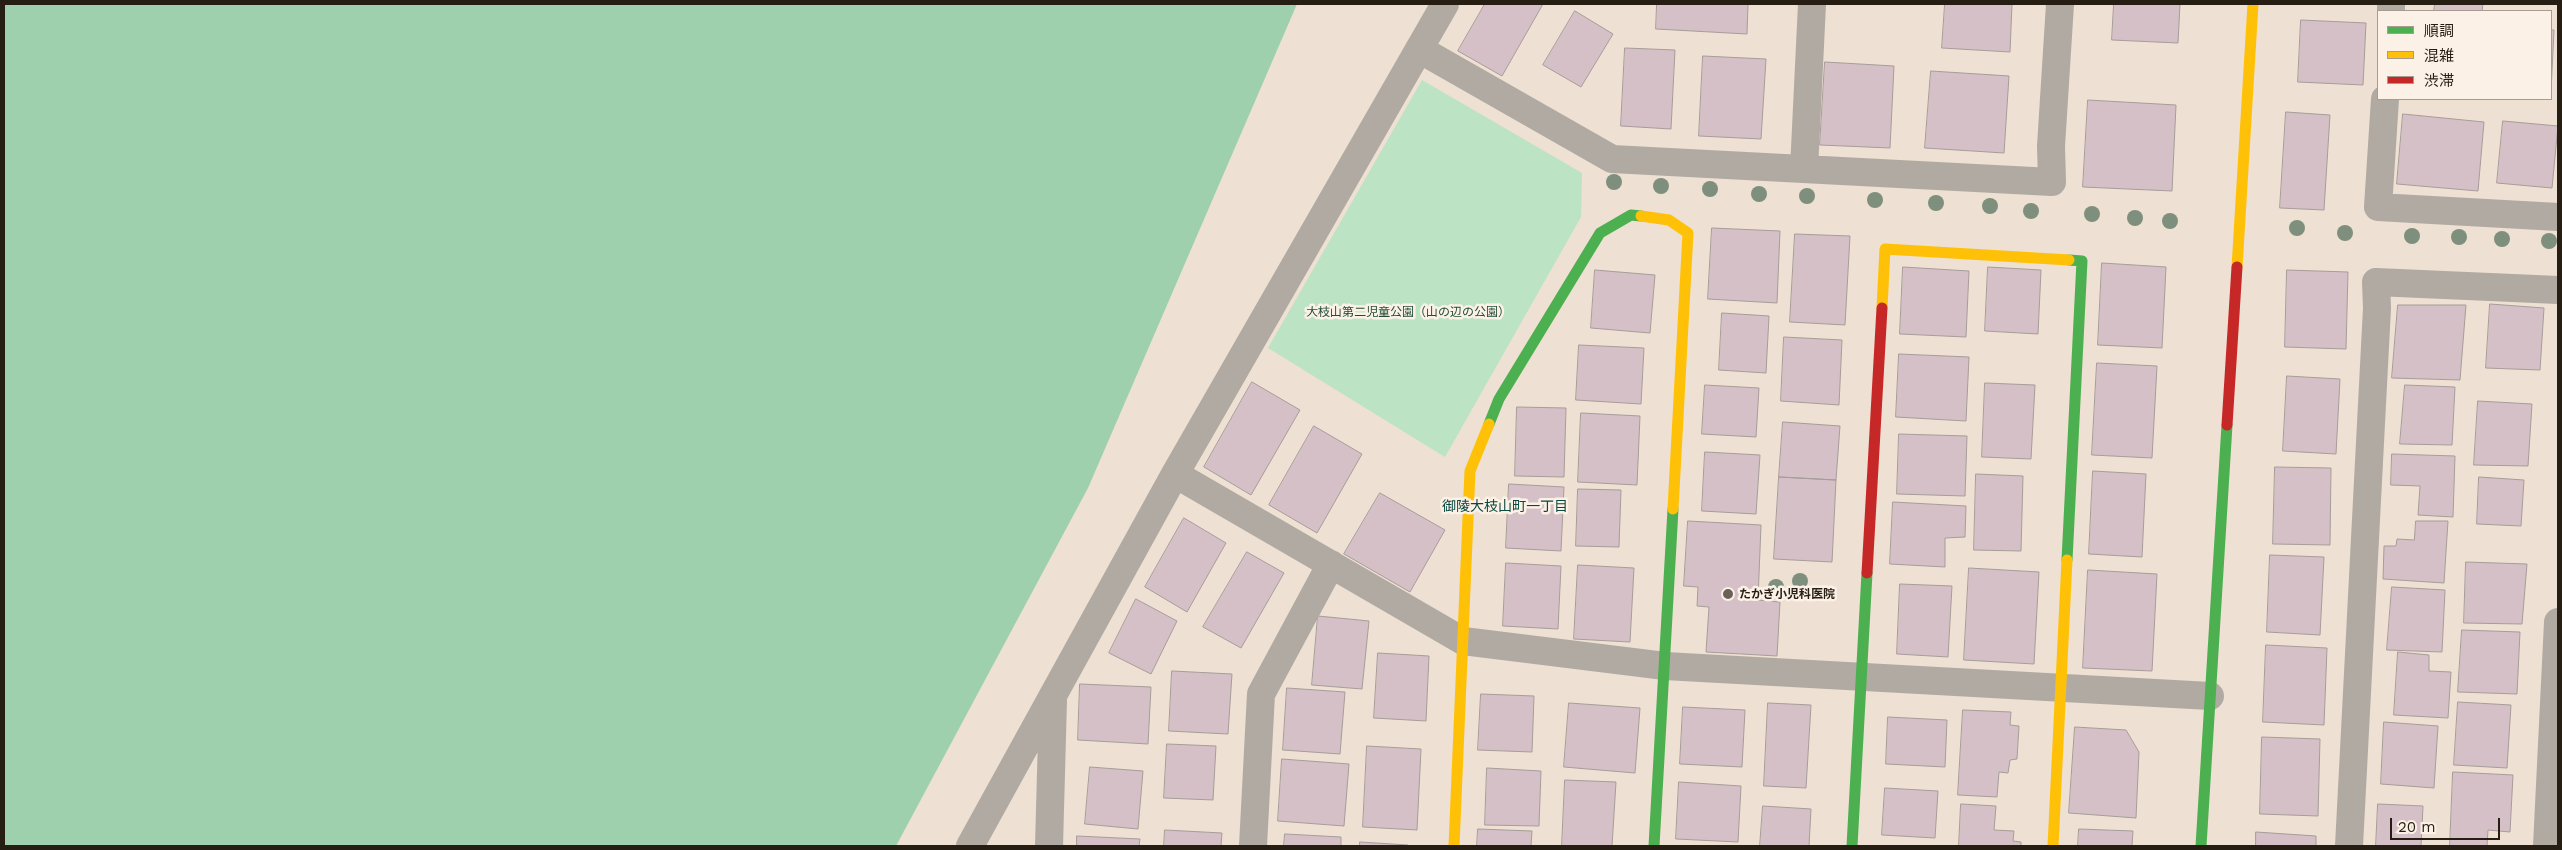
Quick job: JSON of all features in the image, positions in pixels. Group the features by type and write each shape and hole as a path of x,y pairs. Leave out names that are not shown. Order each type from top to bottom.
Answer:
{"street":[{"path":"970,846 1175,474 1445,4"},
{"path":"1804,169 1812,4"},
{"path":"1419,49 1612,160 2052,182 2051,146 2060,4"},
{"path":"2201,846 2253,4"},
{"path":"2385,100 2378,207 2558,217"},
{"path":"1454,846 1470,471 1499,399 1600,233 1631,215 1669,220 1688,233 1654,846"},
{"path":"1852,846 1885,249 2082,261 2053,846"},
{"path":"2349,846 2377,308 2376,282 2558,290"},
{"path":"1175,474 1463,641 1665,666 2210,696"},
{"path":"1253,846 1261,694 1331,564"},
{"path":"2547,846 2558,622"},
{"path":"1049,846 1054,696"}],"green space":[{"path":"4,4 1297,4 1088,488 896,846 4,846"},
{"name":"大枝山第二児童公園（山の辺の公園）","path":"1422,80 1582,173 1581,217 1445,457 1268,348"}],"building":[{"path":"1485,4 1543,4 1502,76 1458,51"},
{"path":"1657,4 1748,4 1747,34 1656,29"},
{"path":"1945,4 2012,4 2010,52 1942,48"},
{"path":"2114,4 2180,4 2178,43 2112,40"},
{"path":"2435,4 2483,4 2482,10 2434,10"},
{"path":"1575,11 1613,34 1581,87 1543,65"},
{"path":"2301,20 2366,23 2363,85 2298,82"},
{"path":"2552,30 2554,30 2552,71"},
{"path":"1625,48 1675,50 1671,129 1621,126"},
{"path":"1703,56 1766,59 1761,139 1699,136"},
{"path":"1825,62 1894,66 1890,148 1820,145"},
{"path":"1931,71 2009,76 2004,153 1925,148"},
{"path":"2088,100 2176,105 2172,191 2083,187"},
{"path":"2286,112 2330,115 2324,210 2280,208"},
{"path":"2403,114 2484,122 2478,191 2397,184"},
{"path":"2503,121 2558,126 2552,188 2497,183"},
{"path":"1712,228 1780,231 1777,303 1708,299"},
{"path":"1795,234 1850,236 1845,325 1790,322"},
{"path":"2102,263 2166,267 2162,348 2098,345"},
{"path":"1903,267 1969,271 1966,337 1900,334"},
{"path":"1988,267 2041,270 2038,334 1985,331"},
{"path":"1595,270 1655,275 1650,333 1591,328"},
{"path":"2287,270 2348,272 2346,349 2285,347"},
{"path":"2490,304 2544,308 2540,370 2486,368"},
{"path":"2398,305 2466,305 2460,380 2392,378"},
{"path":"1722,313 1769,316 1766,373 1719,370"},
{"path":"1784,337 1842,340 1839,405 1781,401"},
{"path":"1579,345 1644,348 1641,404 1576,400"},
{"path":"1899,354 1969,357 1966,421 1896,417"},
{"path":"2097,363 2157,366 2152,458 2092,455"},
{"path":"2287,376 2340,379 2336,454 2283,451"},
{"path":"1252,382 1300,410 1251,495 1204,467"},
{"path":"1985,383 2035,385 2031,459 1982,457"},
{"path":"1705,385 1759,388 1756,437 1702,434"},
{"path":"2405,385 2455,387 2452,445 2400,444"},
{"path":"2478,401 2532,404 2528,466 2474,465"},
{"path":"1517,407 1566,408 1564,477 1515,476"},
{"path":"1581,413 1640,416 1637,485 1578,482"},
{"path":"1783,422 1840,426 1836,480 1779,477"},
{"path":"1314,426 1362,454 1317,533 1269,505"},
{"path":"1899,434 1967,436 1965,496 1897,494"},
{"path":"1705,452 1760,455 1756,514 1702,511"},
{"path":"2392,454 2455,456 2453,517 2418,515 2420,486 2391,485"},
{"path":"2275,467 2331,468 2330,545 2273,544"},
{"path":"2093,471 2146,474 2142,557 2089,554"},
{"path":"1976,474 2023,476 2021,551 1974,550"},
{"path":"1779,477 1836,480 1832,562 1774,559"},
{"path":"2479,477 2524,480 2521,526 2477,524"},
{"path":"1509,484 1564,487 1561,551 1506,548"},
{"path":"1578,489 1621,490 1619,547 1576,546"},
{"path":"1380,493 1445,530 1410,592 1344,554"},
{"path":"1893,502 1966,506 1965,537 1945,538 1945,567 1890,564"},
{"path":"1184,518 1226,543 1187,612 1145,587"},
{"name":"たかぎ小児科医院","path":"1688,521 1761,525 1758,600 1780,602 1777,656 1706,652 1709,607 1697,606 1698,587 1684,586"},
{"path":"2416,521 2448,521 2444,583 2383,579 2384,546 2396,546 2397,539 2414,540"},
{"path":"1247,552 1284,573 1241,648 1203,627"},
{"path":"2270,555 2324,557 2320,635 2267,632"},
{"path":"2466,562 2527,564 2522,624 2464,623"},
{"path":"1506,563 1561,566 1558,629 1503,626"},
{"path":"1578,565 1634,568 1630,642 1574,639"},
{"path":"1969,568 2039,572 2034,664 1964,660"},
{"path":"2088,570 2157,574 2152,671 2083,668"},
{"path":"1900,584 1952,586 1948,657 1897,654"},
{"path":"2392,587 2445,590 2442,652 2387,650"},
{"path":"1136,599 1177,621 1151,674 1109,653"},
{"path":"1318,616 1369,621 1362,689 1312,685"},
{"path":"2462,630 2520,632 2517,694 2458,692"},
{"path":"2266,645 2327,648 2324,725 2263,722"},
{"path":"2398,652 2429,655 2429,671 2451,672 2448,718 2394,715"},
{"path":"1378,653 1429,656 1426,721 1374,718"},
{"path":"1172,671 1232,674 1228,734 1169,731"},
{"path":"1080,684 1151,687 1148,744 1078,740"},
{"path":"1287,688 1345,692 1340,754 1283,750"},
{"path":"1481,694 1534,696 1532,752 1478,750"},
{"path":"2458,702 2511,705 2507,768 2454,765"},
{"path":"1569,703 1640,708 1635,773 1564,767"},
{"path":"1768,703 1811,705 1806,788 1764,786"},
{"path":"1683,707 1745,710 1742,767 1680,764"},
{"path":"1963,710 2011,712 2010,725 2019,726 2017,759 2010,760 2008,773 1999,772 1997,797 1958,795"},
{"path":"1888,717 1947,720 1945,767 1886,764"},
{"path":"2384,722 2438,726 2434,788 2381,784"},
{"path":"2075,727 2126,730 2139,752 2136,818 2069,813"},
{"path":"2262,737 2320,739 2318,816 2260,814"},
{"path":"1167,744 1216,746 1213,800 1164,798"},
{"path":"1367,746 1421,749 1417,830 1363,827"},
{"path":"1282,759 1349,764 1344,826 1278,821"},
{"path":"1090,767 1143,771 1138,829 1085,824"},
{"path":"1487,768 1541,771 1539,826 1485,825"},
{"path":"2453,772 2513,775 2510,832 2488,830 2487,846 2450,846"},
{"path":"1565,780 1616,782 1612,846 1562,846"},
{"path":"1679,782 1741,786 1738,842 1676,839"},
{"path":"1885,788 1938,791 1935,838 1882,835"},
{"path":"1961,804 1996,806 1994,830 2014,831 2013,841 2021,842 2021,846 1959,846"},
{"path":"2378,804 2423,806 2421,846 2376,846"},
{"path":"1763,806 1811,809 1809,846 1760,846"},
{"path":"1478,829 1532,831 1531,846 1477,846"},
{"path":"2079,829 2133,831 2132,846 2078,846"},
{"path":"1165,830 1222,833 1221,846 1164,846"},
{"path":"2256,832 2316,836 2316,846 2256,846"},
{"path":"1285,834 1341,837 1341,846 1284,846"},
{"path":"1077,836 1140,839 1139,846 1077,846"},
{"path":"1360,842 1408,845 1408,846 1360,846"}],"traffic: fast":[{"path":"1489,424 1499,399 1600,233 1631,215 1641,216"},
{"path":"2067,560 2082,261 2069,260"},
{"path":"2201,846 2227,425"},
{"path":"1654,846 1673,509"},
{"path":"1852,846 1867,573"}],"traffic: slow":[{"path":"2237,267 2253,4"},
{"path":"1641,216 1669,220 1688,233 1673,509"},
{"path":"1882,308 1885,249 2069,260"},
{"path":"1454,846 1470,471 1489,424"},
{"path":"2053,846 2067,560"}],"traffic: jam":[{"path":"2227,425 2237,267"},
{"path":"1867,573 1882,308"}],"place":[{"name":"たかぎ小児科医院","path":"1728,594"}],"district":[{"name":"御陵大枝山町一丁目","path":"1505,507"}]}
